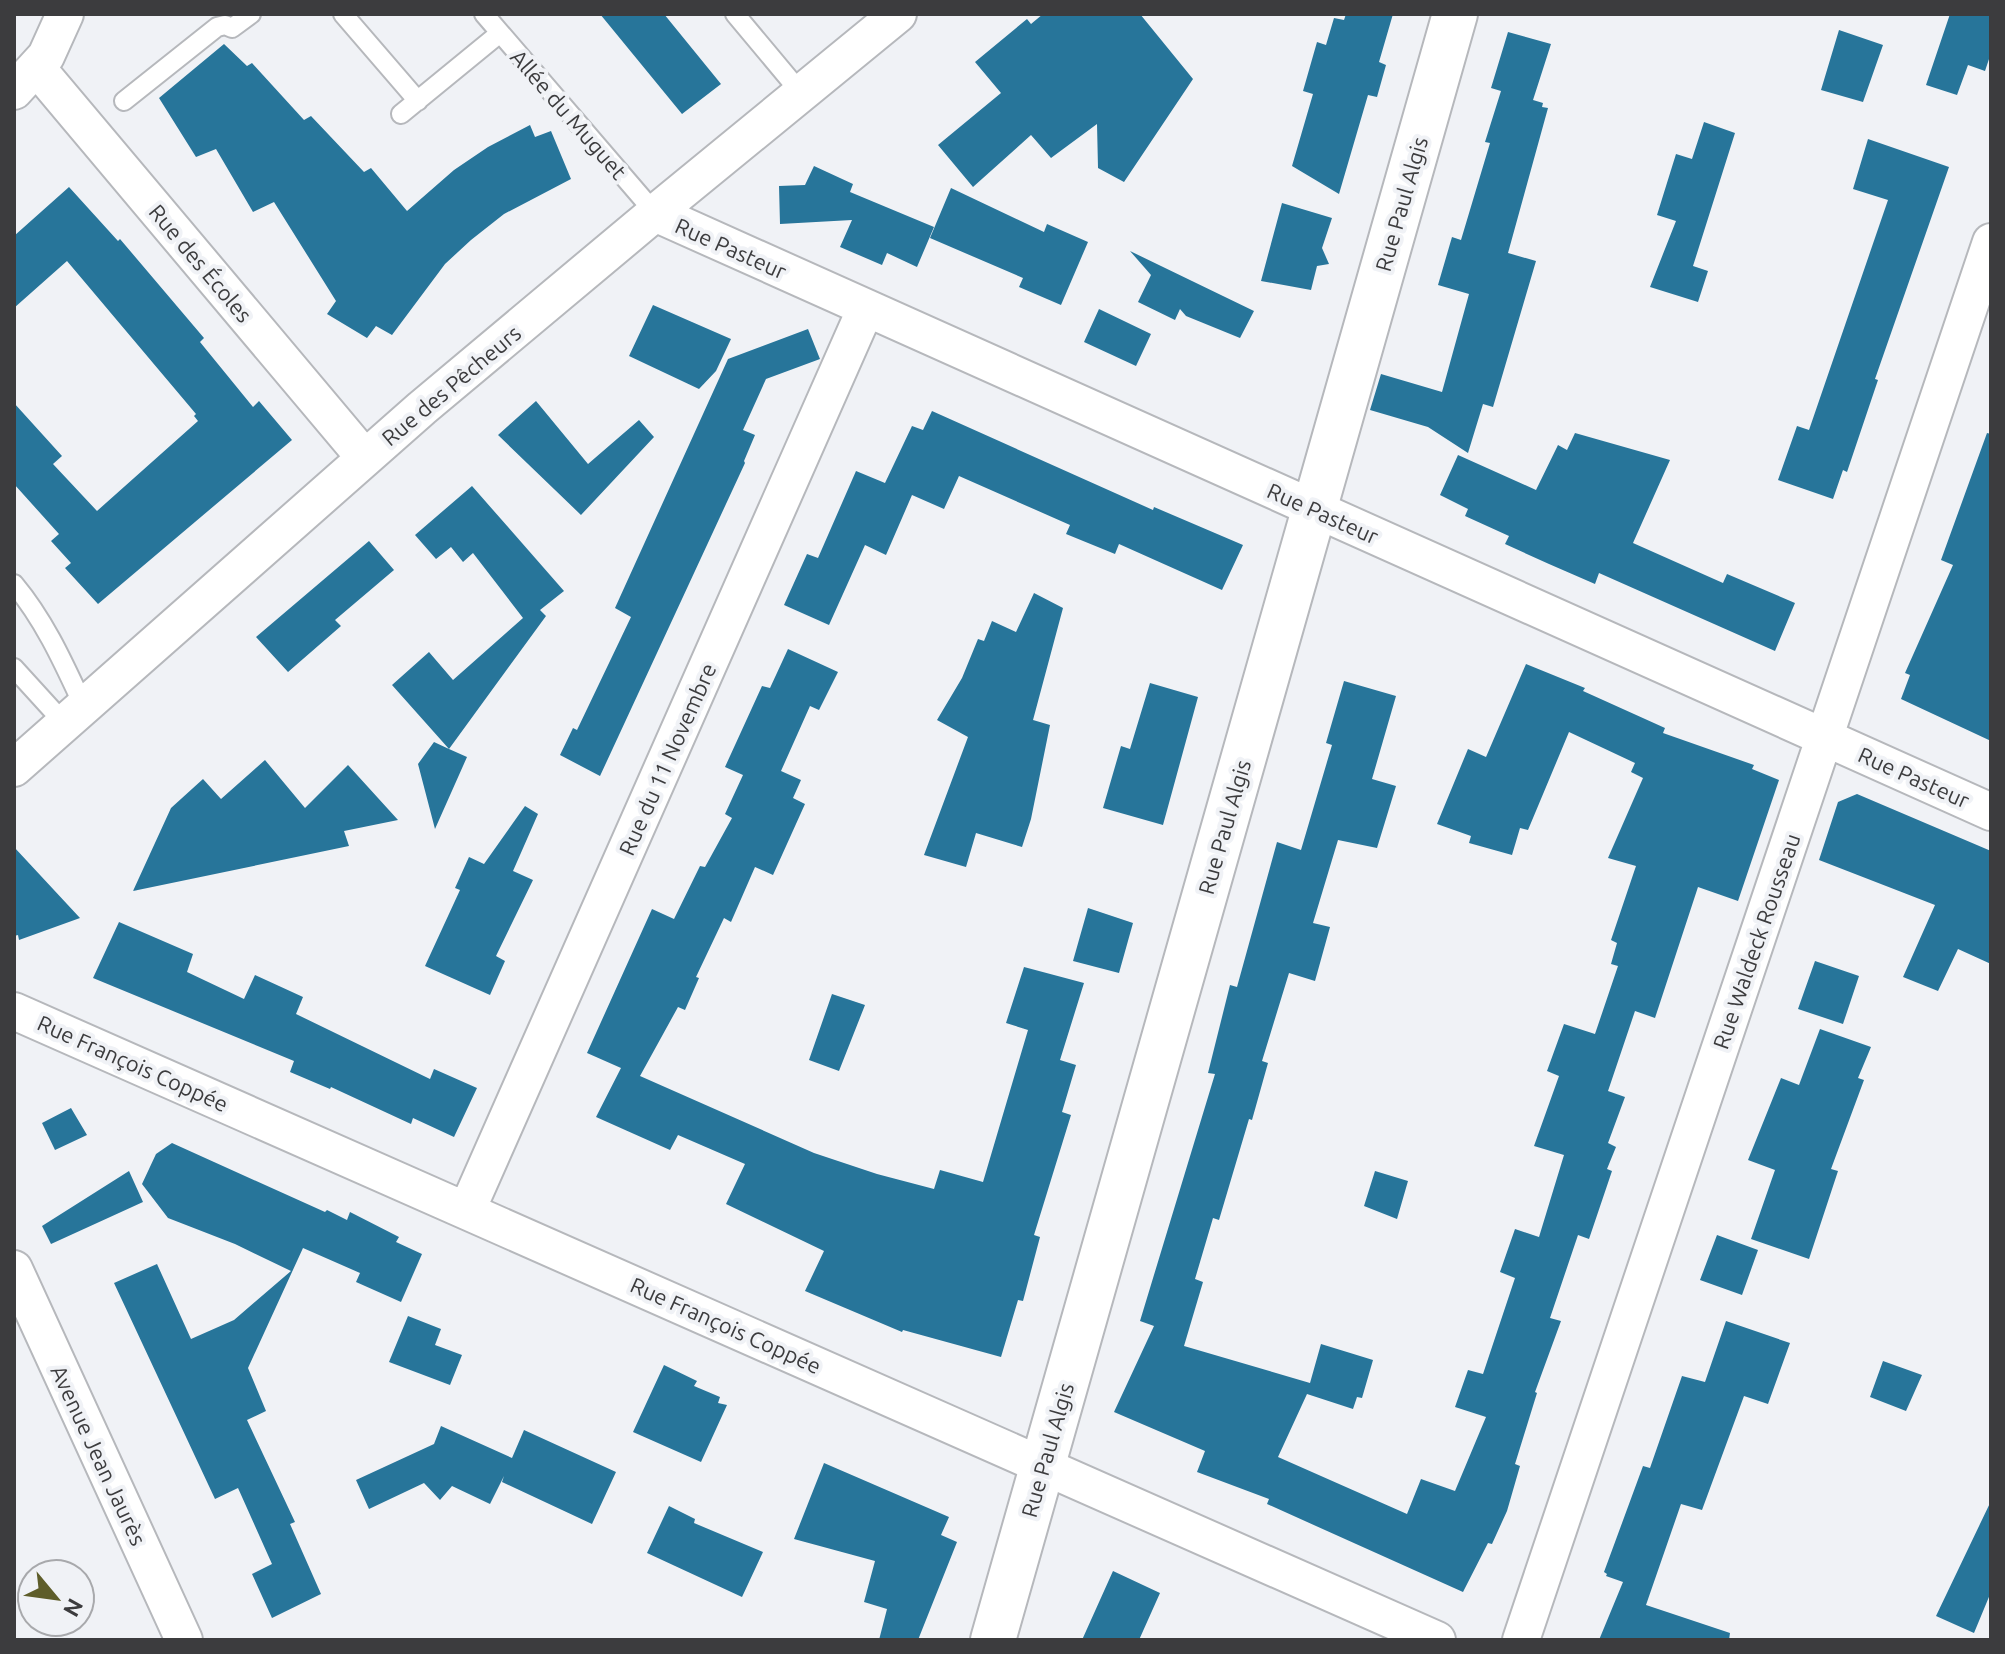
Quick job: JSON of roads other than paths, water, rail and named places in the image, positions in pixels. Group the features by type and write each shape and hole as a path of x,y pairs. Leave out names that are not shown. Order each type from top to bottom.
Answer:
{"street":[{"path":"25,80 46,56 65,14"},
{"name":"Rue des Pêcheurs","path":"14,768 365,458 655,213 898,14"},
{"name":"Rue Paul Algis","path":"993,1640 1455,14"},
{"name":"Rue des Écoles","path":"25,80 365,458"},
{"name":"Rue Pasteur","path":"655,213 1991,812"},
{"name":"Rue Waldeck Rousseau","path":"1521,1640 1991,242"},
{"name":"Rue du 11 Novembre","path":"467,1210 866,308"},
{"name":"Rue François Coppée","path":"14,1011 1437,1640"},
{"name":"Avenue Jean Jaurès","path":"14,1269 184,1640"}],"lane":[{"path":"124,101 217,27 225,25 232,28 251,14"},
{"path":"343,14 418,101"},
{"name":"Allée du Muguet","path":"484,14 655,213"},
{"path":"735,14 801,93"},
{"path":"401,114 500,33"},
{"path":"14,584 29,602 54,645 74,716"},
{"path":"14,668 74,716"}]}
